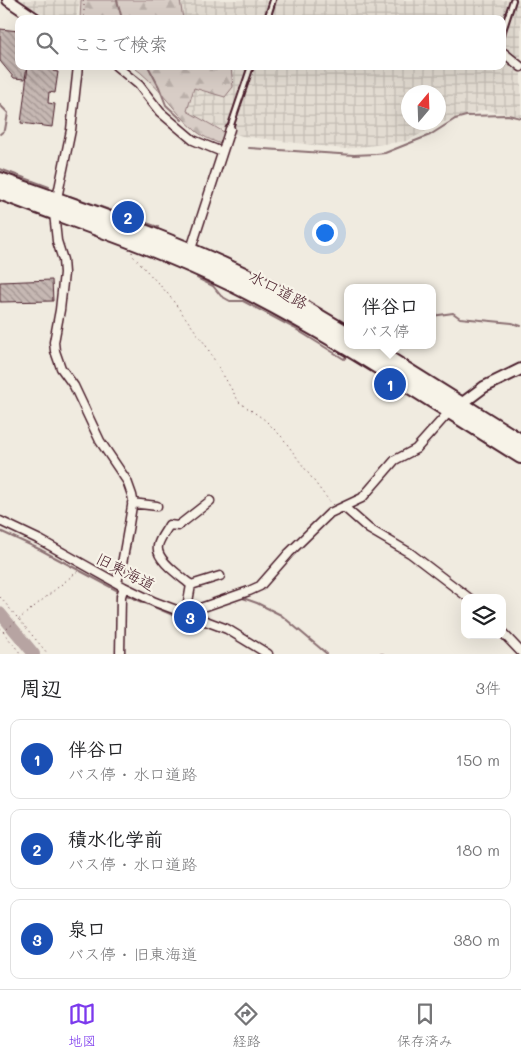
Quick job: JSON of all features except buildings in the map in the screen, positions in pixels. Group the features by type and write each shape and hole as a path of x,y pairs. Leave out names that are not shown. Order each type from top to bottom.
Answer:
{"highway":[{"name":"水口道路","path":"0,180 134,242 244,274 344,332"},
{"name":"水口道路","path":"0,192 55,207 189,257 232,284 301,320 344,347"},
{"name":"水口道路","path":"348,349 521,456"},
{"path":"373,349 521,442"}],"main road":[{"path":"8,0 30,15"},
{"path":"450,412 484,387 521,369"}],"street":[{"path":"506,54 521,67"},
{"path":"78,70 71,130 55,207 57,241 64,273 54,352 61,368 81,398 100,441 127,482 132,495 122,564 117,582"},
{"path":"121,70 139,85 160,112 193,140 222,152"},
{"path":"189,257 230,129"},
{"path":"191,585 186,613 260,586 289,552 330,513 362,498 395,460 416,449 450,412"},
{"path":"191,585 167,565 159,555 158,547 169,525 178,526 210,501"},
{"path":"132,503 157,506"},
{"path":"342,508 369,529 410,553 464,594"},
{"name":"旧東海道","path":"0,521 40,540 117,582 123,591 228,629 268,654"},
{"path":"191,585 220,576"},
{"path":"120,654 123,591"},
{"path":"506,636 521,652"}],"lane":[{"path":"268,15 273,0"},
{"path":"506,22 513,0"},
{"path":"230,129 250,70"}],"path":[{"path":"84,0 84,15"},
{"path":"134,242 131,250 133,256 168,294 205,344 239,402 265,420 282,437 322,492 333,505 342,508"},
{"path":"4,631 78,572 82,564"},
{"path":"0,597 48,654"},
{"path":"0,628 21,654"}],"shaded area":[{"path":"19,0 80,0 77,15 44,15"},
{"path":"175,0 521,0 521,116 484,110 446,121 446,85 401,85 401,130 428,130 407,141 344,149 242,136 186,116 186,70 506,70 506,15 178,15"}],"green space":[{"path":"81,0 180,0 182,15 80,15"},
{"path":"137,70 231,70 233,87 225,97 194,88 187,111 224,132 232,140 227,147 196,131"}],"waterway":[{"path":"117,0 121,15"},
{"path":"150,70 166,105 182,120"},
{"path":"0,105 8,113 5,130 0,134"},
{"path":"249,148 354,155 376,154 385,153 430,135 455,119 466,116 508,115 521,118"},
{"path":"0,169 49,187"},
{"path":"70,196 158,227"},
{"path":"197,278 213,286 221,296 230,301 243,301 294,328 344,359 346,357"},
{"path":"436,315 453,313 460,318 512,323 521,326"},
{"path":"0,531 39,549 120,592"},
{"path":"124,594 182,619 186,617"},
{"path":"240,597 281,615 327,654"},
{"path":"0,613 34,654"}],"place":[{"name":"積水化学前","path":"128,217"},
{"name":"伴谷口","path":"390,384"},
{"name":"泉口","path":"190,617"}]}
